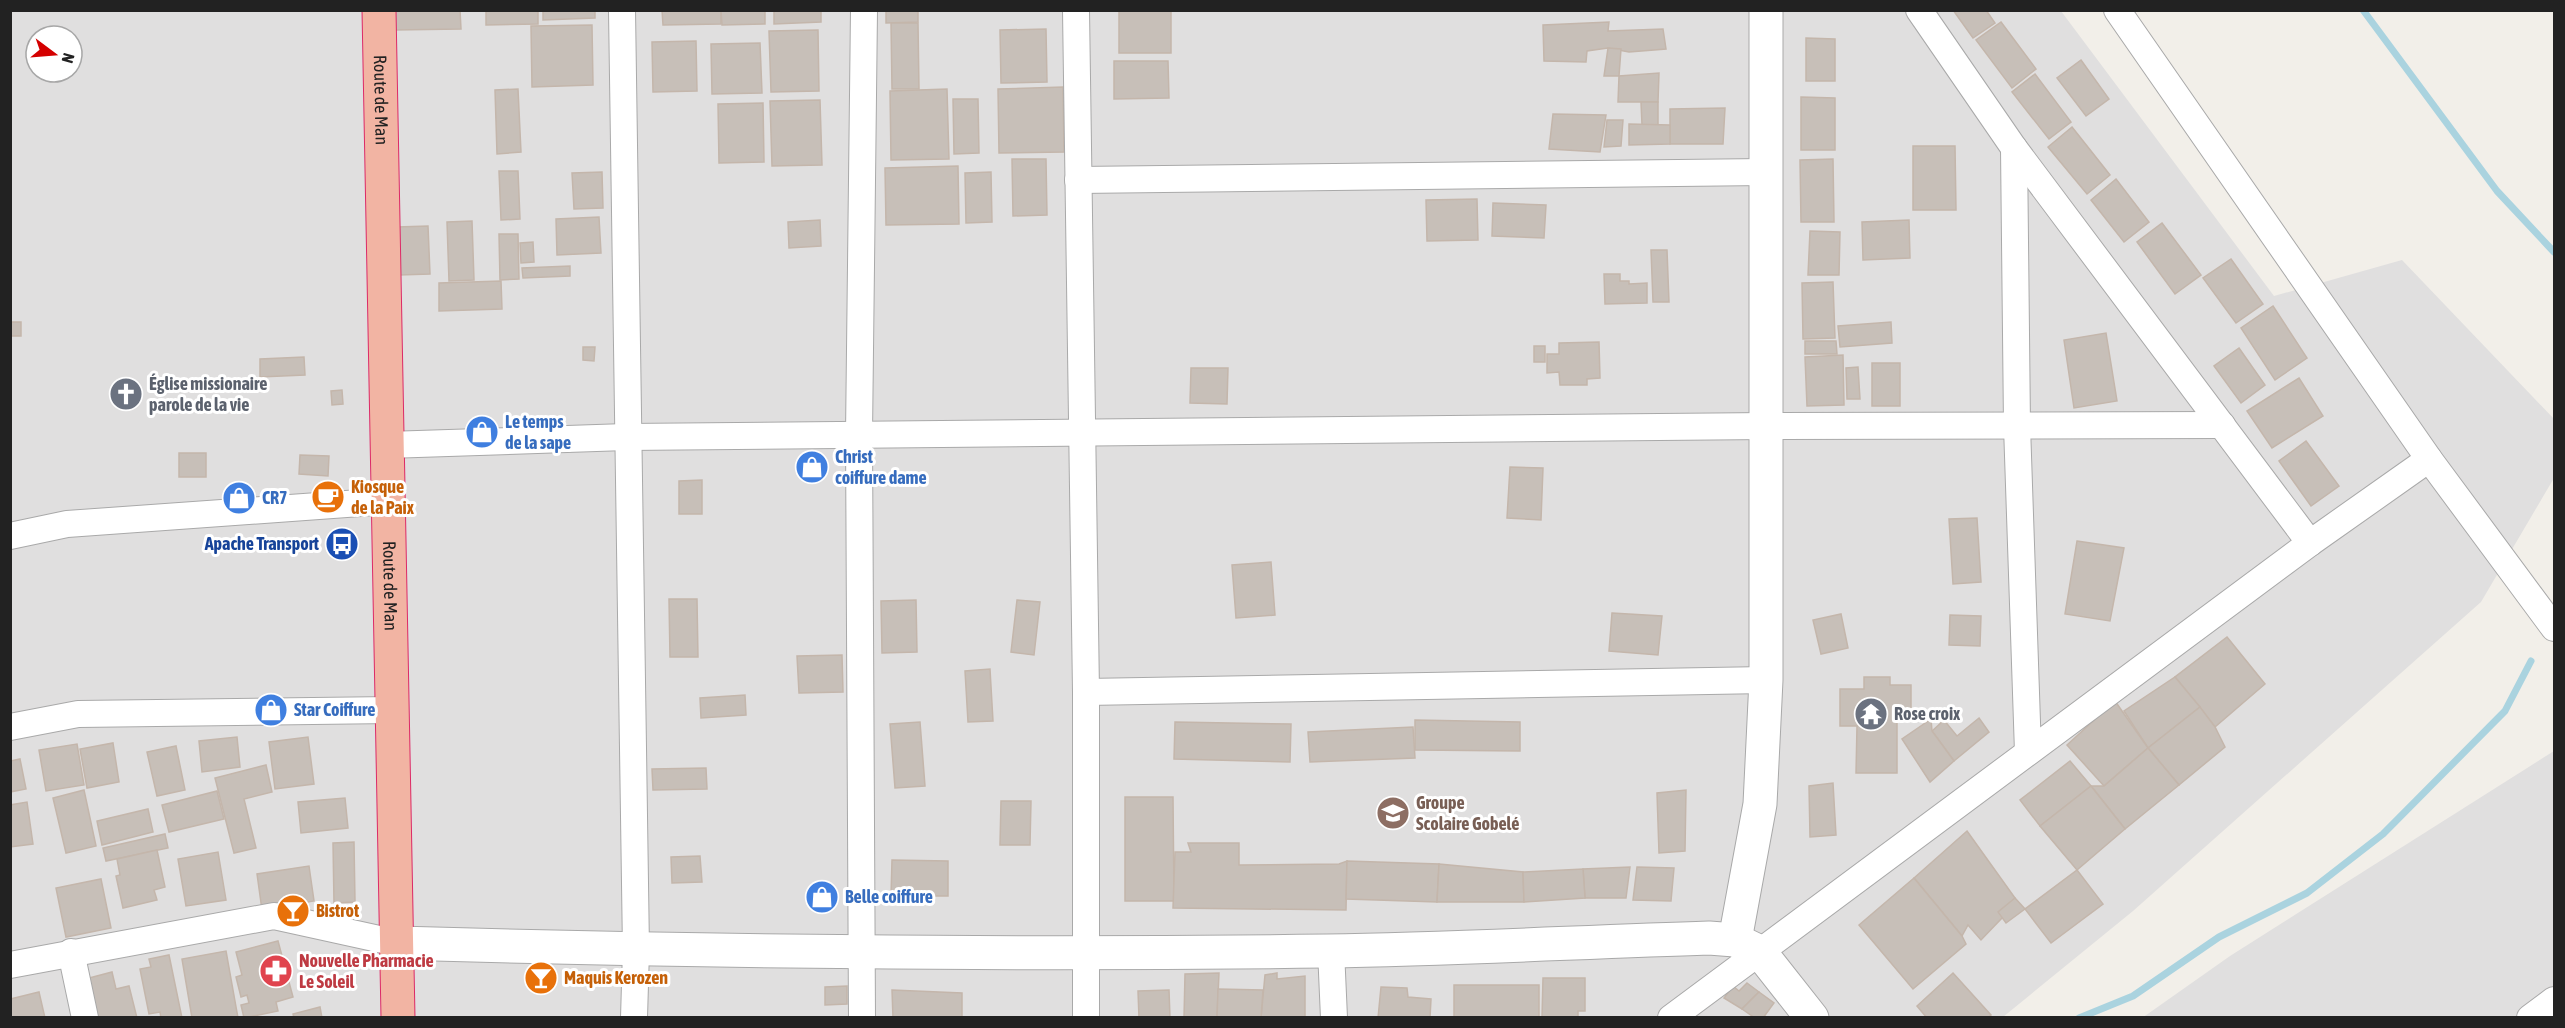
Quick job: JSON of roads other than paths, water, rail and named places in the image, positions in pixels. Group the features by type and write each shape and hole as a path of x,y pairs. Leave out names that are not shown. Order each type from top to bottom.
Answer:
{"highway":[{"name":"Route de Man","path":"379,10 399,1017"}],"street":[{"path":"622,10 626,437 636,950 634,1017"},
{"path":"862,1017 859,435 864,10"},
{"path":"1076,10 1086,692 1086,1017"},
{"path":"1747,946 1760,804 1766,680 1766,10"},
{"path":"1919,10 2014,148 2310,543"},
{"path":"2117,10 2429,459 2554,628"},
{"path":"2014,148 2017,426 2028,752"},
{"path":"1078,180 1765,172"},
{"path":"387,445 626,437 1767,426 2222,425"},
{"path":"1671,1017 1747,946 2028,752 2310,543 2429,459"},
{"path":"10,536 67,524 388,501"},
{"path":"1086,692 1766,680"},
{"path":"10,727 78,714 392,710"},
{"path":"10,965 274,916 397,944 636,950 862,953 1331,951 1709,938 1747,946 1812,1017"},
{"path":"1331,951 1334,1017"},
{"path":"71,952 85,1017"},
{"path":"2530,1017 2554,1000"}],"waterway":[{"path":"2363,10 2497,191 2554,252"},
{"path":"2079,1018 2133,996 2219,937 2307,893 2383,834 2505,711 2531,661"}],"place":[{"name":"Église missionaire parole de la vie","path":"126,394"},
{"name":"Le temps de la sape","path":"482,432"},
{"name":"Christ coiffure dame","path":"812,467"},
{"name":"Kiosque de la Paix","path":"328,497"},
{"name":"CR7","path":"239,498"},
{"name":"Apache Transport","path":"342,544"},
{"name":"Star Coiffure","path":"271,710"},
{"name":"Rose croix","path":"1871,714"},
{"name":"Groupe Scolaire Gobelé","path":"1393,813"},
{"name":"Belle coiffure","path":"822,897"},
{"name":"Bistrot","path":"293,911"},
{"name":"Nouvelle Pharmacie Le Soleil","path":"276,971"},
{"name":"Maquis Kerozen","path":"541,978"}]}
